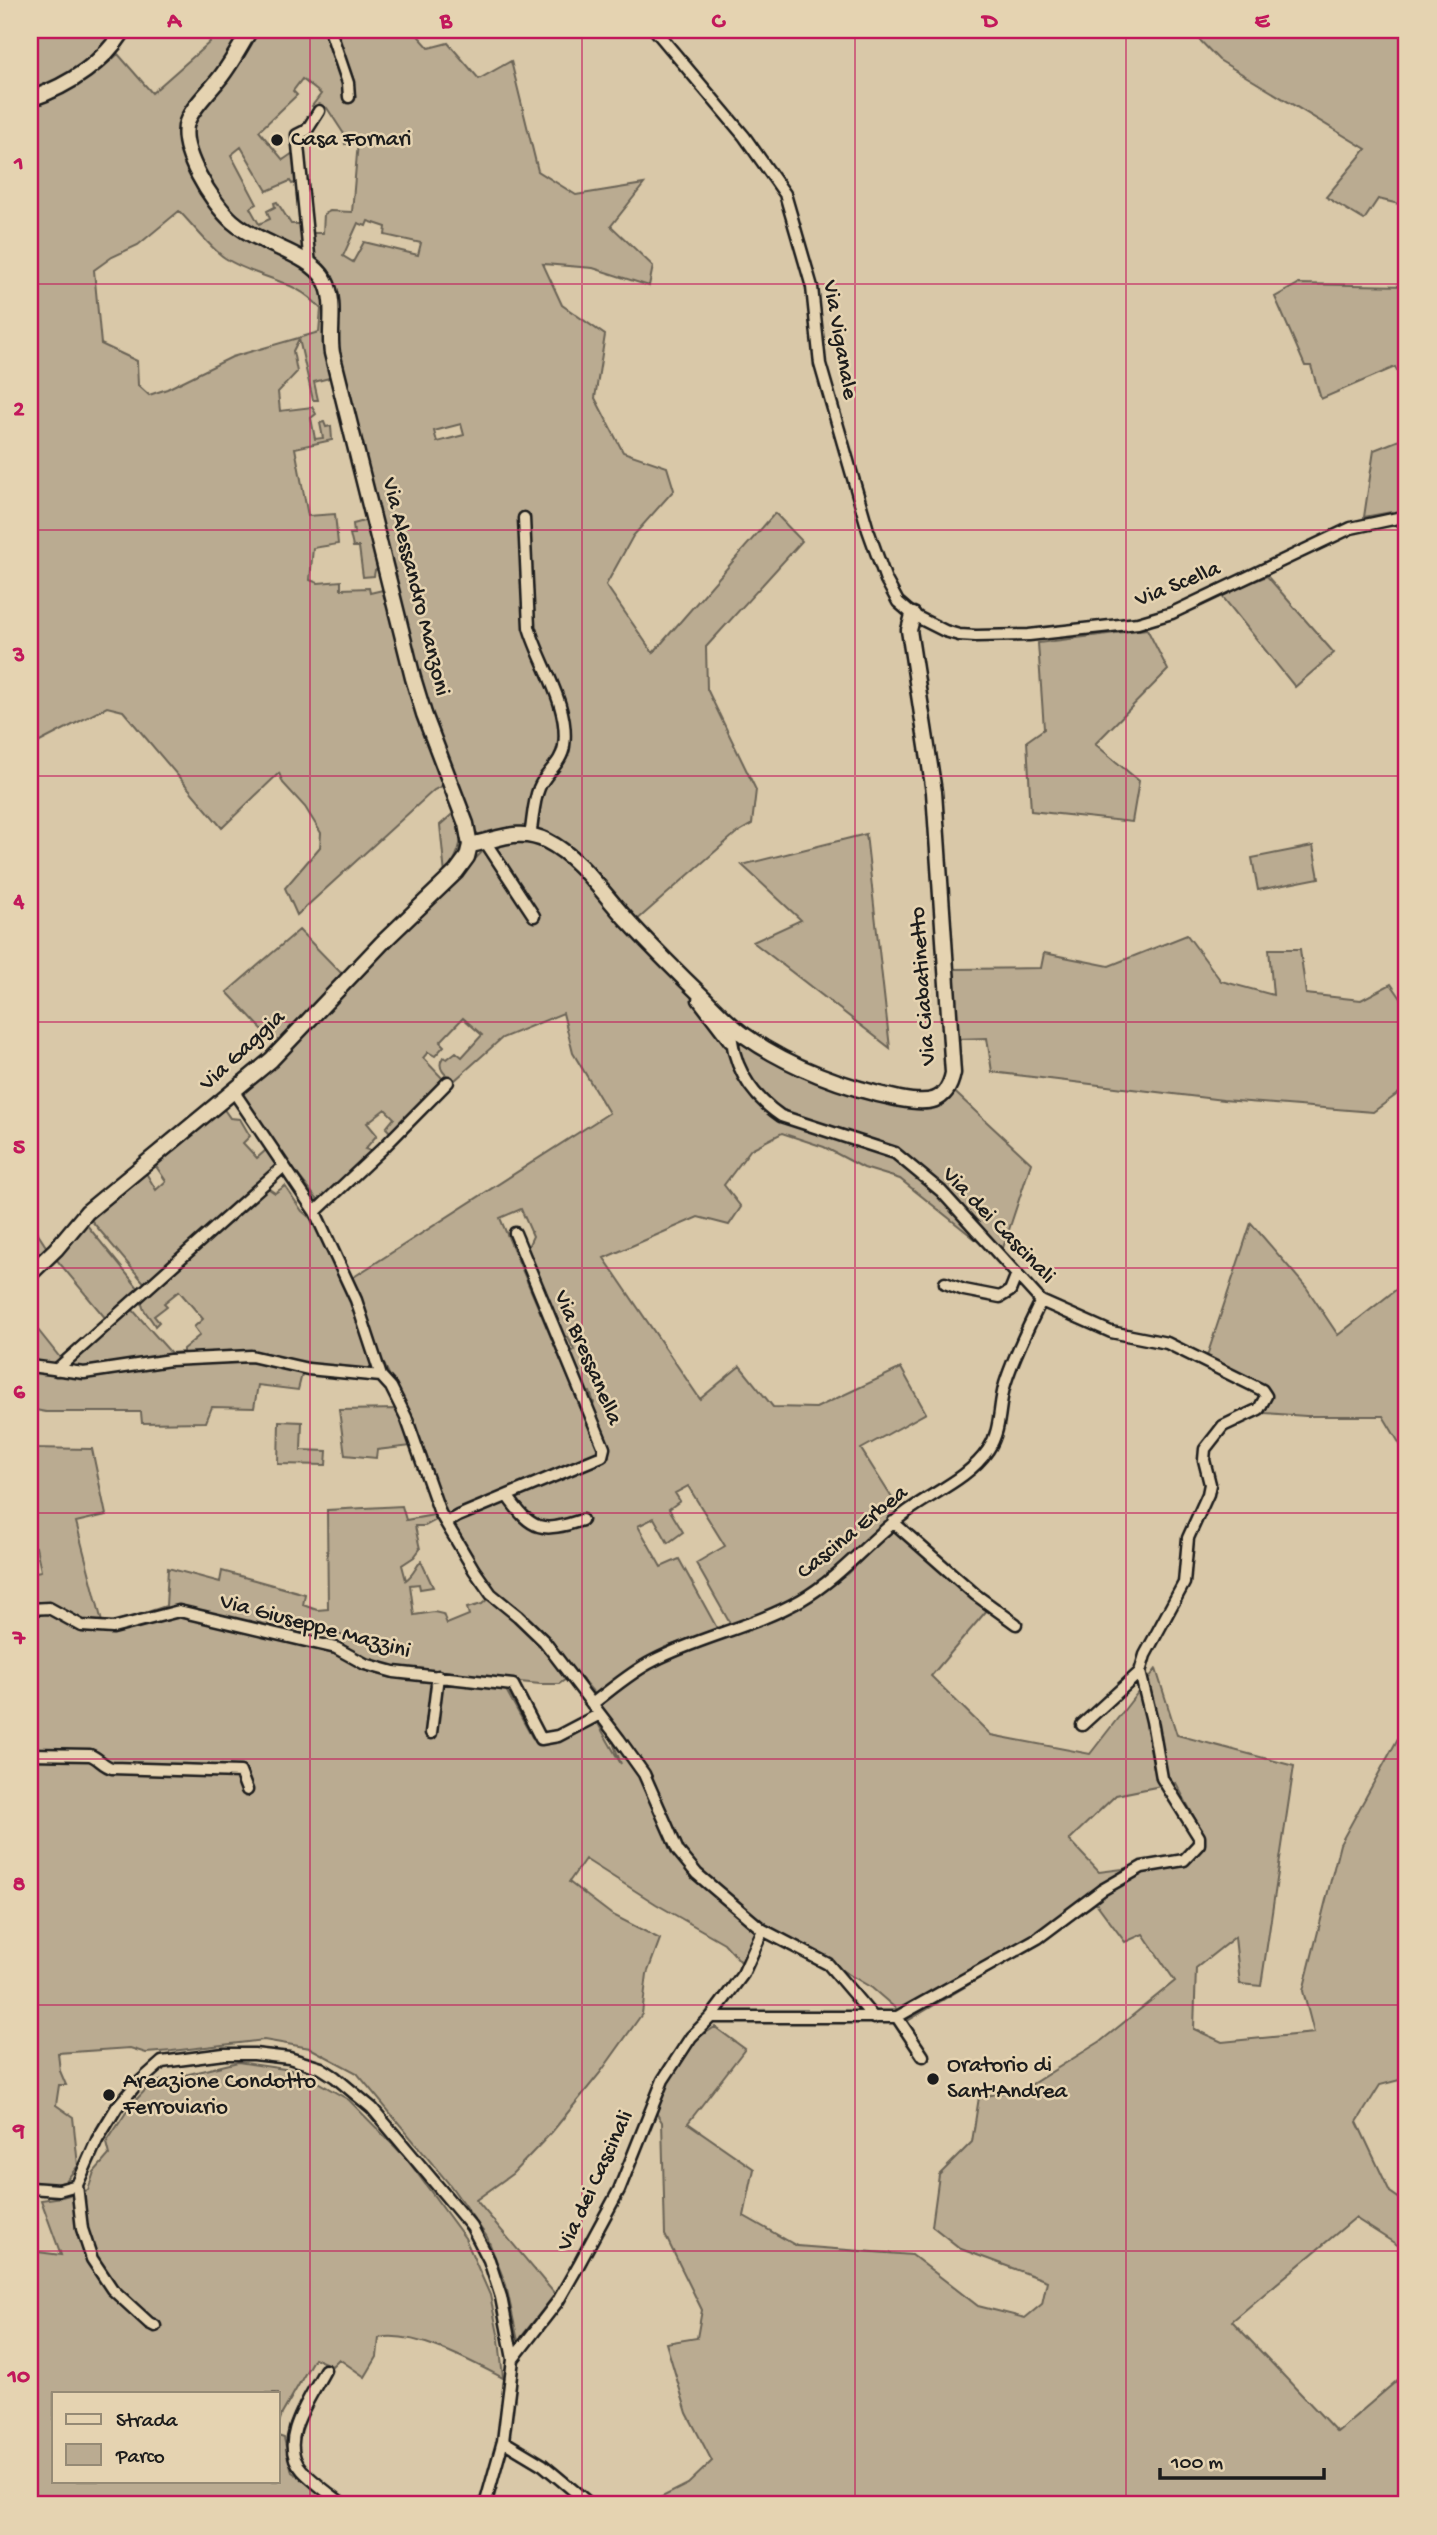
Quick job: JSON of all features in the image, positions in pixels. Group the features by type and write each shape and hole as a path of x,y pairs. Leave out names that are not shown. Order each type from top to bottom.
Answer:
{"street":[{"path":"30,99 80,75 96,63 124,30"},
{"name":"Via Alessandro Manzoni","path":"250,30 231,62 187,122 186,144 212,197 230,219 244,230 310,265 321,274 329,290 332,353 410,665 424,714 458,798 470,845"},
{"path":"330,30 348,83 349,97"},
{"name":"Via Viganale","path":"655,30 729,117 785,194 812,287 820,364 868,530 886,580 898,602 913,615"},
{"path":"310,265 297,135 307,130 319,111"},
{"name":"Via Scella","path":"913,615 944,631 976,636 1029,635 1138,623 1172,613 1350,528 1407,516"},
{"path":"470,845 486,843 507,834 530,836 539,787 564,747 563,725 556,693 529,627 524,519"},
{"name":"Via Ciabatinetto","path":"530,836 547,841 580,867 679,974 731,1024 766,1049 832,1080 889,1097 915,1102 929,1101 945,1093 951,1085 953,1073 934,792 909,630 913,615"},
{"path":"486,843 534,916"},
{"name":"Via Gaggia","path":"30,1274 56,1249 87,1212 271,1060 382,943 456,872 467,857 470,845"},
{"name":"Via dei Cascinali","path":"679,974 730,1042 742,1076 765,1105 780,1116 895,1153 941,1191 1041,1301 1111,1332 1167,1343 1262,1390 1266,1396 1259,1409 1223,1426 1205,1449 1204,1460 1210,1485 1188,1538 1184,1583 1145,1655 1140,1672"},
{"name":"Via dei Cascinali","path":"730,1042 731,1024"},
{"path":"314,1212 382,1149 448,1082"},
{"path":"234,1092 314,1212 356,1300 381,1376 391,1387 405,1417 446,1523 491,1594 544,1641 592,1703 643,1774 678,1850 697,1874 763,1930 828,1964 874,2018"},
{"path":"56,1370 284,1166"},
{"name":"Via Bressanella","path":"446,1523 602,1456 604,1448 515,1233"},
{"path":"945,1283 1000,1297 1010,1292 1016,1276"},
{"name":"Cascina Erbea","path":"592,1703 654,1661 766,1618 800,1600 845,1568 893,1522 960,1476 987,1451 999,1428 1003,1394 1010,1368 1041,1301"},
{"path":"30,1366 84,1373 170,1360 251,1356 308,1370 381,1376"},
{"path":"508,1497 523,1519 537,1526 558,1528 582,1520"},
{"path":"893,1522 976,1595 1016,1623"},
{"name":"Via Giuseppe Mazzini","path":"30,1609 49,1608 82,1626 113,1628 179,1611 336,1648 365,1664 394,1672 513,1685 541,1739 558,1736 600,1714"},
{"path":"711,2017 897,2017 1038,1938 1102,1890 1142,1867 1184,1860 1199,1844 1196,1832 1163,1778 1140,1672 1082,1725"},
{"path":"431,1733 438,1676"},
{"path":"30,1754 90,1755 106,1767 113,1768 240,1772 246,1795"},
{"name":"Via dei Cascinali","path":"513,2359 558,2301 594,2237 619,2190 663,2080 691,2037 711,2017 743,1974 763,1930"},
{"path":"897,2017 923,2056"},
{"path":"155,2326 112,2289 92,2259 82,2229 77,2185 97,2140 117,2107 135,2086 162,2063 224,2054 289,2058 311,2064 334,2077 372,2108 472,2227 489,2260 501,2297 513,2359 503,2441 485,2505"},
{"path":"30,2188 59,2190 77,2185"},
{"path":"325,2370 292,2437 292,2452 300,2468 344,2505"},
{"path":"503,2441 543,2465 591,2505"}],"green space":[{"path":"30,30 118,30 76,70 30,90"},
{"path":"247,30 186,121 211,199 307,269 323,284 333,377 314,382 318,400 313,400 299,339 293,351 297,372 278,392 280,411 312,407 316,414 311,418 315,439 323,438 320,423 324,422 326,427 331,426 332,440 295,448 308,516 335,514 338,544 313,548 310,580 318,583 341,581 341,589 369,588 370,593 387,589 448,783 434,790 297,915 285,888 320,847 321,833 305,807 283,783 279,773 222,828 123,711 107,707 30,747 30,105 77,85 118,54 152,93 210,42 207,33","holes":["179,211 225,258 288,285 311,299 321,309 319,332 232,357 149,395 138,385 137,361 101,344 94,270 112,257 138,245"]},
{"path":"256,30 327,30 346,89 351,88 333,30 413,30 429,48 448,43 479,79 511,61 538,171 576,195 644,184 611,226 653,266 649,286 593,268 543,264 562,305 605,335 595,398 623,452 667,467 674,490 633,536 606,585 653,653 775,513 802,541 706,647 707,689 756,790 752,824 735,834 636,921 745,1031 768,1046 829,1074 873,1087 920,1097 937,1095 946,1084 1031,1163 1003,1248 990,1251 900,1179 864,1168 824,1147 782,1133 751,1149 724,1185 741,1207 729,1225 698,1217 604,1258 700,1399 740,1366 773,1407 816,1408 901,1368 926,1413 861,1449 901,1512 840,1569 809,1591 732,1627 696,1563 725,1546 688,1486 675,1493 680,1501 669,1509 683,1532 668,1543 654,1518 638,1526 661,1567 679,1559 718,1630 664,1649 676,1656 781,1615 849,1573 893,1528 988,1609 931,1676 991,1735 1090,1754 1156,1669 1177,1735 1294,1766 1261,1986 1240,1984 1235,1937 1196,1968 1194,2029 1222,2042 1314,2033 1303,1991 1340,1844 1407,1722 1407,2078 1380,2085 1357,2122 1390,2192 1407,2204 1407,2237 1399,2246 1355,2218 1232,2321 1337,2432 1407,2372 1407,2505 650,2503 688,2484 712,2461 687,2413 666,2343 697,2338 702,2310 665,2235 662,2122 655,2111 673,2073 696,2039 715,2027 745,2049 688,2123 754,2169 744,2216 797,2246 912,2255 978,2306 1025,2318 1042,2304 1047,2281 961,2249 932,2226 939,2175 972,2142 979,2097 1024,2089 1101,2041 1175,1981 1143,1934 1125,1942 1096,1903 1044,1940 909,2020 872,1988 765,1925 742,1963 724,1943 585,1859 569,1882 611,1914 660,1939 647,1974 642,2014 600,2073 552,2132 512,2174 476,2200 555,2294 518,2341 506,2285 487,2237 450,2185 357,2073 310,2048 264,2040 146,2053 130,2048 58,2053 60,2071 66,2085 59,2085 56,2105 73,2117 78,2166 65,2182 35,2188 30,2186 30,1825 33,1825 33,1816 30,1816 30,1786 34,1785 35,1751 30,1751 30,1573 41,1571 36,1547 30,1548 30,1448 92,1449 106,1515 76,1522 102,1622 111,1624 166,1606 168,1568 220,1582 222,1571 305,1594 303,1605 317,1610 328,1609 327,1510 402,1506 406,1520 434,1515 436,1520 425,1526 415,1526 420,1549 402,1565 406,1580 421,1561 433,1587 420,1589 419,1584 410,1585 414,1615 434,1612 443,1614 447,1624 469,1615 467,1608 482,1604 490,1597 530,1629 569,1677 559,1684 540,1684 393,1669 366,1661 341,1647 344,1636 330,1632 334,1647 365,1664 364,1667 393,1674 444,1679 506,1690 532,1737 559,1731 592,1713 621,1764 595,1694 545,1636 499,1594 472,1560 454,1529 456,1521 503,1503 508,1502 511,1506 517,1503 517,1496 520,1494 609,1456 590,1410 594,1403 590,1392 584,1394 568,1355 574,1350 568,1337 560,1336 526,1251 533,1236 521,1209 500,1218 600,1452 446,1516 413,1423 382,1360 358,1296 349,1280 609,1113 573,1053 563,1013 502,1038 455,1080 443,1071 443,1057 447,1059 456,1052 462,1057 482,1035 463,1018 440,1042 444,1046 435,1056 428,1052 423,1058 445,1081 392,1134 386,1128 394,1118 385,1109 367,1123 377,1135 365,1149 371,1151 322,1199 317,1199 283,1156 241,1093 271,1068 484,850 505,841 521,839 537,842 551,848 577,868 609,903 616,900 568,852 545,838 532,834 540,792 564,751 565,730 559,700 531,627 526,520 523,518 527,626 543,673 554,694 562,746 556,761 537,787 527,832 506,831 483,840 475,831 428,715 337,353 334,293 316,262 311,233 323,233 324,214 330,211 352,212 358,142 345,144 344,134 327,108 319,111 312,106 321,94 302,79 293,91 297,95 259,131 283,160 293,153 295,183 290,181 267,191 241,147 231,155 257,204 250,208 259,224 270,219 267,211 275,207 274,203 277,202 291,224 301,224 304,251 300,254 260,236 236,221 215,197 198,167 191,137 194,124 233,72","holes":["368,221 386,227 385,235 421,243 418,255 364,242 353,262 343,256 358,223 366,226","461,424 464,435 437,442 434,431","1176,1783 1203,1834 1201,1849 1187,1861 1099,1872 1069,1840 1116,1795"]},
{"path":"1190,30 1407,30 1407,206 1378,199 1364,220 1326,197 1366,149 1219,60"},
{"path":"1298,284 1407,286 1407,392 1395,367 1321,399 1311,366 1305,366 1275,297"},
{"path":"1407,437 1407,526 1384,526 1391,512 1364,517 1374,450"},
{"path":"368,520 379,569 375,570 374,576 363,577 359,547 353,547 350,534 354,534 353,524"},
{"path":"1267,576 1334,653 1295,687 1221,595"},
{"path":"1147,629 1168,670 1095,744 1139,781 1132,822 1031,811 1027,741 1044,729 1038,643"},
{"path":"457,810 460,844 445,875 440,825"},
{"path":"866,834 890,1048 753,942 801,920 742,865"},
{"path":"1313,846 1319,878 1258,890 1252,858"},
{"path":"299,930 345,977 278,1046 227,992"},
{"path":"1187,935 1221,981 1273,995 1269,949 1300,949 1306,994 1361,1000 1391,984 1407,1007 1407,1087 1373,1112 1223,1100 992,1072 987,1038 956,1039 954,969 1041,968 1044,953 1109,966"},
{"path":"223,1108 230,1118 240,1119 250,1136 243,1143 257,1158 266,1150 278,1167 146,1285 91,1220 146,1173 156,1190 166,1181 153,1162"},
{"path":"285,1186 302,1211 315,1222 352,1301 376,1369 312,1367 252,1353 188,1354 85,1369 66,1365 131,1308 171,1353 183,1352 183,1349 200,1335 194,1327 203,1319 179,1291 164,1303 167,1306 154,1316 159,1322 155,1326 143,1308 143,1295 266,1187 275,1193"},
{"path":"1251,1223 1306,1287 1338,1335 1407,1281 1407,1456 1383,1416 1265,1413 1270,1394 1207,1356"},
{"path":"86,1224 139,1289 107,1320 56,1259 78,1230"},
{"path":"32,1225 49,1251 30,1266 30,1226"},
{"path":"30,1320 61,1359 58,1362 30,1362"},
{"path":"238,1361 287,1367 302,1374 298,1390 258,1385 254,1408 212,1407 206,1422 142,1423 141,1412 46,1412 30,1409 30,1369 50,1373"},
{"path":"398,1409 412,1446 377,1450 376,1458 345,1455 339,1410"},
{"path":"279,1421 302,1422 301,1450 327,1451 326,1465 278,1464"},
{"path":"238,2062 298,2071 349,2100 406,2158 465,2238 490,2295 503,2378 442,2349 393,2337 379,2338 377,2357 365,2377 339,2359 332,2366 314,2358 280,2420 280,2392 52,2392 52,2482 280,2482 280,2437 284,2438 292,2472 339,2505 30,2505 30,2251 61,2255 41,2200 88,2190 94,2172 109,2155 106,2143 131,2105 152,2083"}],"place":[{"name":"Casa Fornari","path":"277,140"},
{"name":"Oratorio di Sant'Andrea","path":"933,2079"},
{"name":"Areazione Condotto Ferroviario","path":"109,2095"}]}
